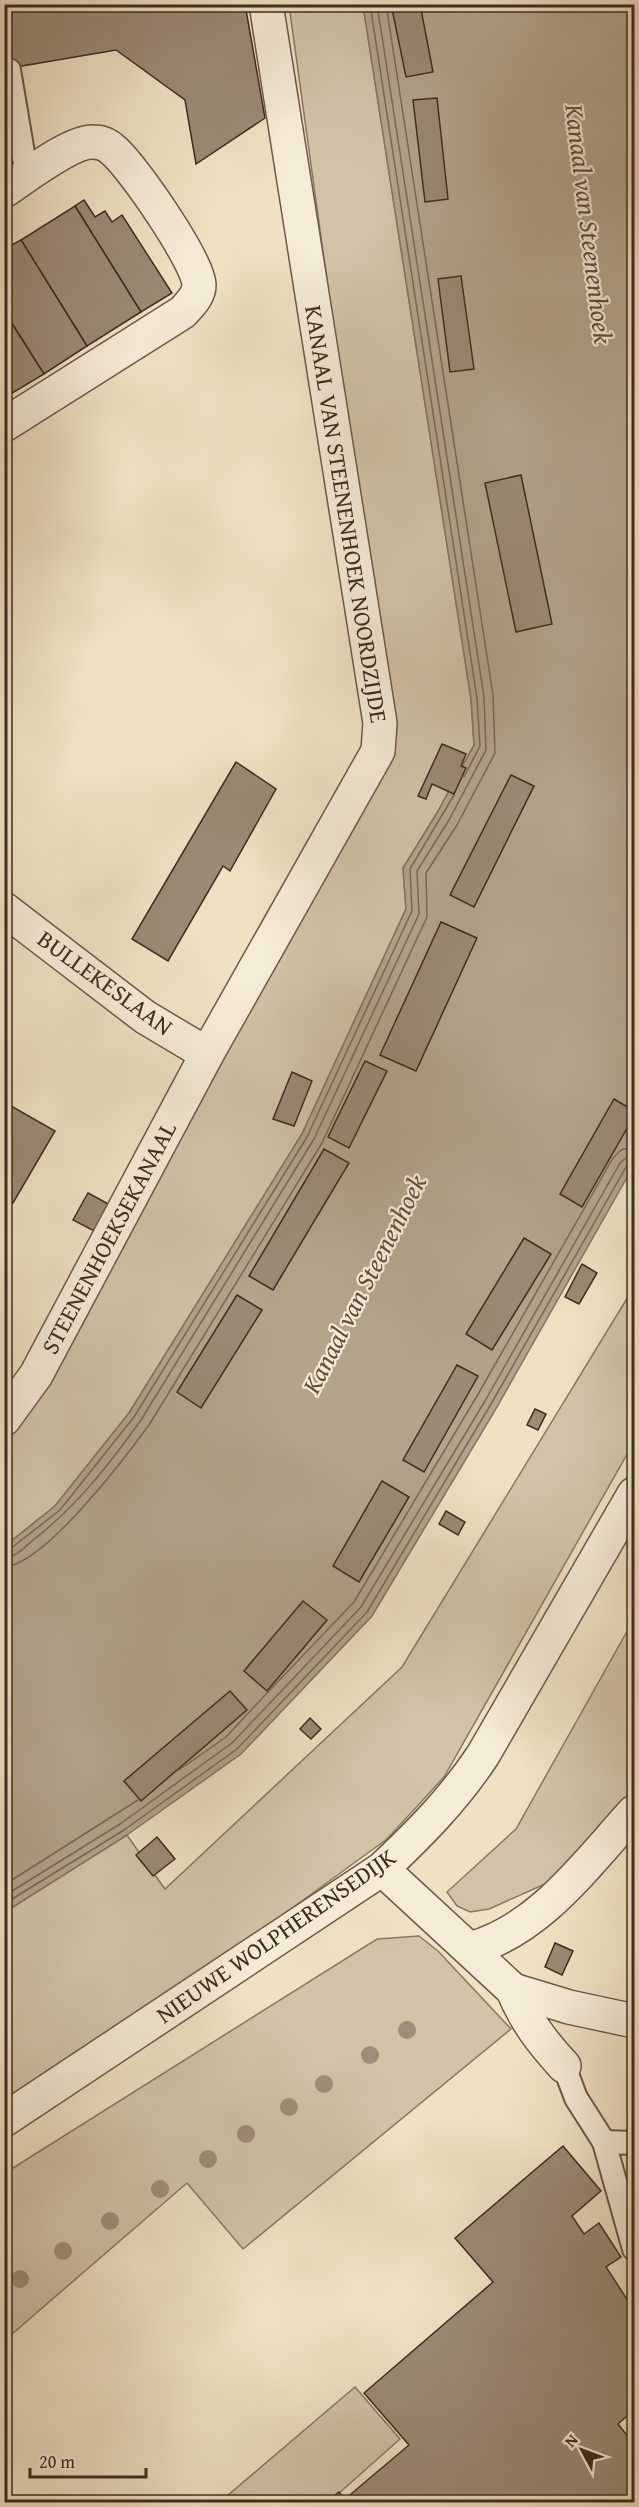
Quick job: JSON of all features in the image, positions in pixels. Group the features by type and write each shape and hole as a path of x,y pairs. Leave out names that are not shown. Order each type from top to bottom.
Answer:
{"street":[{"name":"KANAAL VAN STEENENHOEK NOORDZIJDE","path":"207,1054 374,761 381,732 266,4"},
{"path":"4,191 82,143 106,144 125,162 185,248 195,267 199,288 183,312 4,425"},
{"name":"BULLEKESLAAN","path":"4,909 145,1017 207,1054"},
{"name":"STEENENHOEKSEKANAAL","path":"4,1419 36,1375 207,1054"},
{"name":"NIEUWE WOLPHERENSEDIJK","path":"4,2120 382,1869 434,1820 477,1764 634,1494"},
{"path":"470,1949 518,1929 579,1871 634,1812"},
{"path":"382,1869 513,1990 523,2015 538,2038 564,2066"},
{"path":"513,1990 550,2002 634,2021"}],"lane":[{"path":"9,70 24,159 32,173"},
{"path":"564,2066 576,2098 604,2142 634,2249"},
{"path":"604,2142 634,2143"}],"shaded area":[{"path":"289,5 363,5 471,699 474,745 437,813 403,868 406,909 302,1134 129,1413 55,1506 5,1546 4,1421 374,739 363,542"},
{"path":"634,1287 634,1442 444,1777 387,1839 170,1997 5,2102 5,1912 127,1835 165,1889 402,1667"},
{"path":"634,1619 634,1790 576,1862 545,1884 489,1909 470,1912 457,1906 447,1892 516,1829"},
{"path":"419,1936 438,1951 511,2029 243,2249 187,2183 5,2340 5,2173 377,1939"},
{"path":"355,2387 400,2439 329,2502 220,2502"}],"water":[{"name":"Kanaal van Steenenhoek","path":"363,5 634,5 634,1165 497,1407 372,1616 241,1754 127,1835 5,1912 5,1546 55,1506 129,1413 302,1134 406,909 403,868 437,813 474,745 471,699"}],"building":[{"path":"4,4 245,4 265,118 196,164 185,100 116,50 4,69"},
{"path":"391,4 420,4 433,72 406,77"},
{"path":"437,98 448,199 425,202 413,100"},
{"path":"84,200 95,217 105,211 112,222 122,215 172,293 141,312 75,206"},
{"path":"75,206 141,312 87,346 21,240"},
{"path":"21,240 87,346 44,374 4,311 4,249"},
{"path":"461,276 474,369 450,372 438,279"},
{"path":"4,311 44,374 4,398"},
{"path":"521,475 552,624 516,632 485,483"},
{"path":"442,744 466,754 461,766 466,768 454,794 432,784 426,799 418,796"},
{"path":"236,762 276,789 230,871 223,866 168,961 132,939"},
{"path":"511,775 534,786 474,907 450,895"},
{"path":"441,922 477,938 416,1071 380,1055"},
{"path":"365,1061 387,1071 349,1148 328,1137"},
{"path":"292,1072 312,1081 294,1126 273,1119"},
{"path":"614,1099 634,1111 634,1116 582,1207 560,1194"},
{"path":"4,1102 55,1131 13,1203 4,1199"},
{"path":"324,1149 349,1163 273,1290 249,1276"},
{"path":"88,1193 114,1207 100,1234 73,1220"},
{"path":"524,1238 551,1254 492,1350 466,1334"},
{"path":"582,1264 597,1273 579,1304 565,1297"},
{"path":"237,1295 262,1310 201,1408 177,1392"},
{"path":"457,1365 478,1376 424,1472 403,1460"},
{"path":"535,1409 546,1414 538,1430 527,1425"},
{"path":"382,1481 409,1497 359,1582 333,1566"},
{"path":"446,1511 465,1522 458,1535 439,1524"},
{"path":"303,1601 327,1620 267,1691 244,1671"},
{"path":"230,1691 247,1710 141,1801 124,1781"},
{"path":"310,1718 321,1729 311,1739 300,1729"},
{"path":"157,1837 175,1859 153,1876 136,1855"},
{"path":"555,1943 573,1951 562,1975 545,1967"},
{"path":"563,2146 601,2191 572,2216 584,2234 599,2223 621,2257 606,2267 634,2310 634,2410 618,2424 634,2444 634,2502 326,2502 339,2492 345,2499 409,2445 364,2393 493,2282 455,2238"}]}
